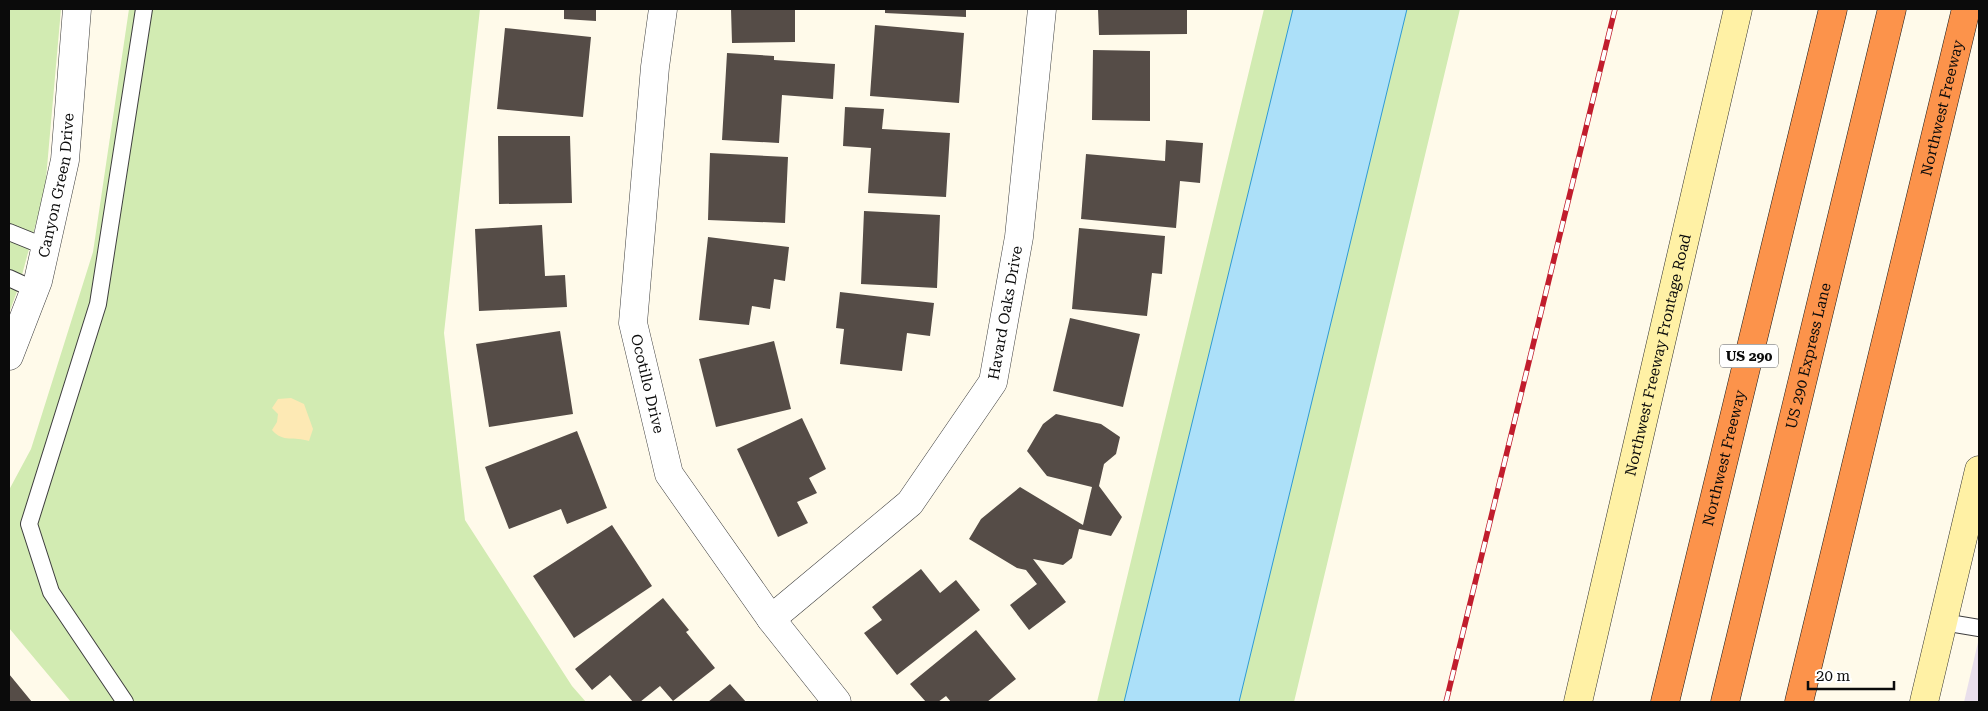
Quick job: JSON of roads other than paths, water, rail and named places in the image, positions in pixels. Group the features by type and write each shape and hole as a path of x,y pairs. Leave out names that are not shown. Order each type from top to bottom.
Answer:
{"highway":[{"name":"Northwest Freeway","path":"1666,702 1833,9"},
{"name":"US 290 Express Lane","path":"1724,702 1892,9"},
{"name":"Northwest Freeway","path":"1799,702 1966,9"}],"main road":[{"name":"Northwest Freeway Frontage Road","path":"1578,702 1738,9"},
{"path":"1924,702 1979,470"}],"street":[{"name":"Canyon Green Drive","path":"9,356 35,290 65,160 77,9"},
{"name":"Ocotillo Drive","path":"663,9 633,324 669,474 771,619 837,702"},
{"name":"Havard Oaks Drive","path":"771,619 910,503 994,382 1019,237 1042,9"}],"lane":[{"path":"125,702 51,592 29,524 98,304 144,9"},
{"path":"9,232 46,247"},
{"path":"9,278 35,290"},
{"path":"1943,622 1979,628"}],"water":[{"path":"1293,9 1407,9 1239,702 1124,702"}],"railway":[{"path":"1446,702 1615,9"}]}
